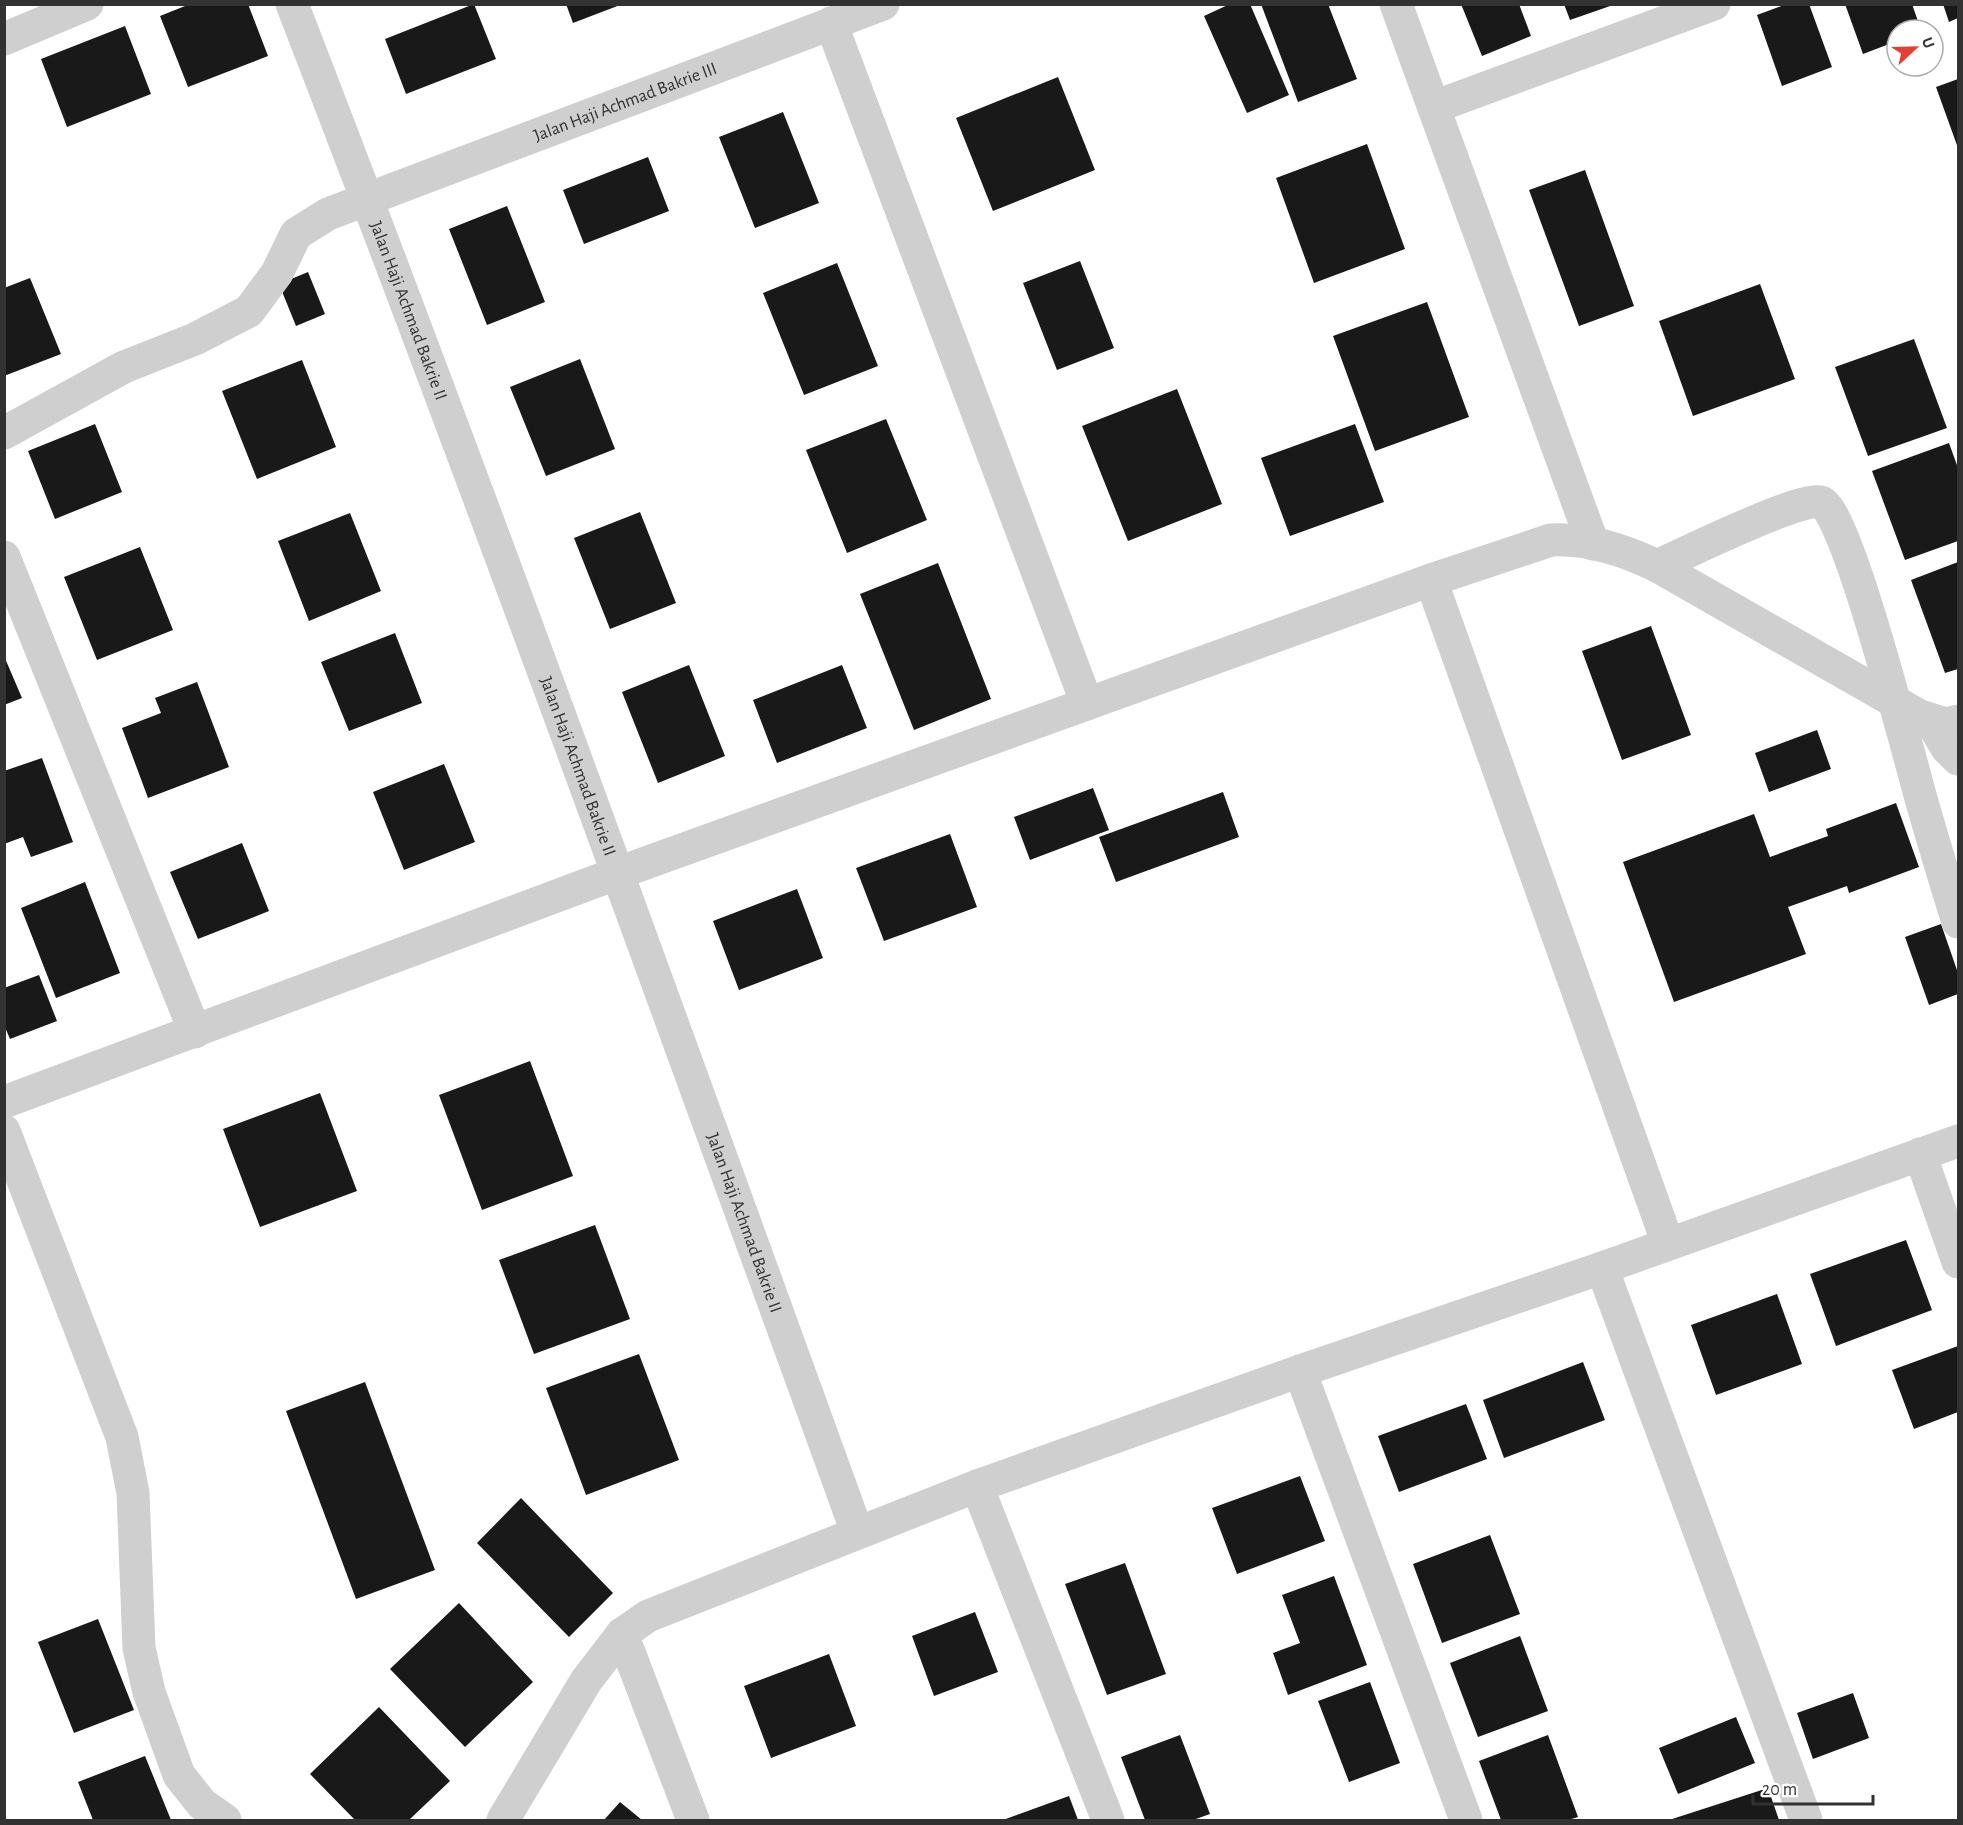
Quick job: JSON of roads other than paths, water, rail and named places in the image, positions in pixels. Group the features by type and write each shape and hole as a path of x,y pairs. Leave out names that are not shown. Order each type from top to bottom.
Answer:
{"street":[{"path":"4,39 87,4"},
{"name":"Jalan Haji Achmad Bakrie II","path":"292,4 368,200 618,873 857,1532"},
{"name":"Jalan Haji Achmad Bakrie III","path":"4,433 124,367 195,339 249,311 277,273 296,234 327,214 883,4"},
{"path":"1396,4 1593,544"},
{"path":"1434,107 1714,4"},
{"path":"831,23 1087,704"},
{"path":"1657,566 1761,519 1812,500 1822,502 1830,510 1844,542 1896,701 1923,807 1959,922"},
{"path":"4,1102 618,873 1431,580 1551,540 1568,539 1626,551 1657,566 1896,701 1945,721 1947,748 1959,759"},
{"path":"4,557 195,1032"},
{"path":"1431,580 1668,1244"},
{"path":"4,1131 122,1437 133,1493 139,1648 149,1692 178,1774 202,1804 225,1821"},
{"path":"503,1821 586,1681 622,1634 648,1616 681,1601 977,1486 1959,1141"},
{"path":"1920,1154 1959,1262"},
{"path":"1602,1268 1806,1821"},
{"path":"1300,1371 1466,1821"},
{"path":"977,1486 1108,1821"},
{"path":"622,1634 693,1821"}]}
